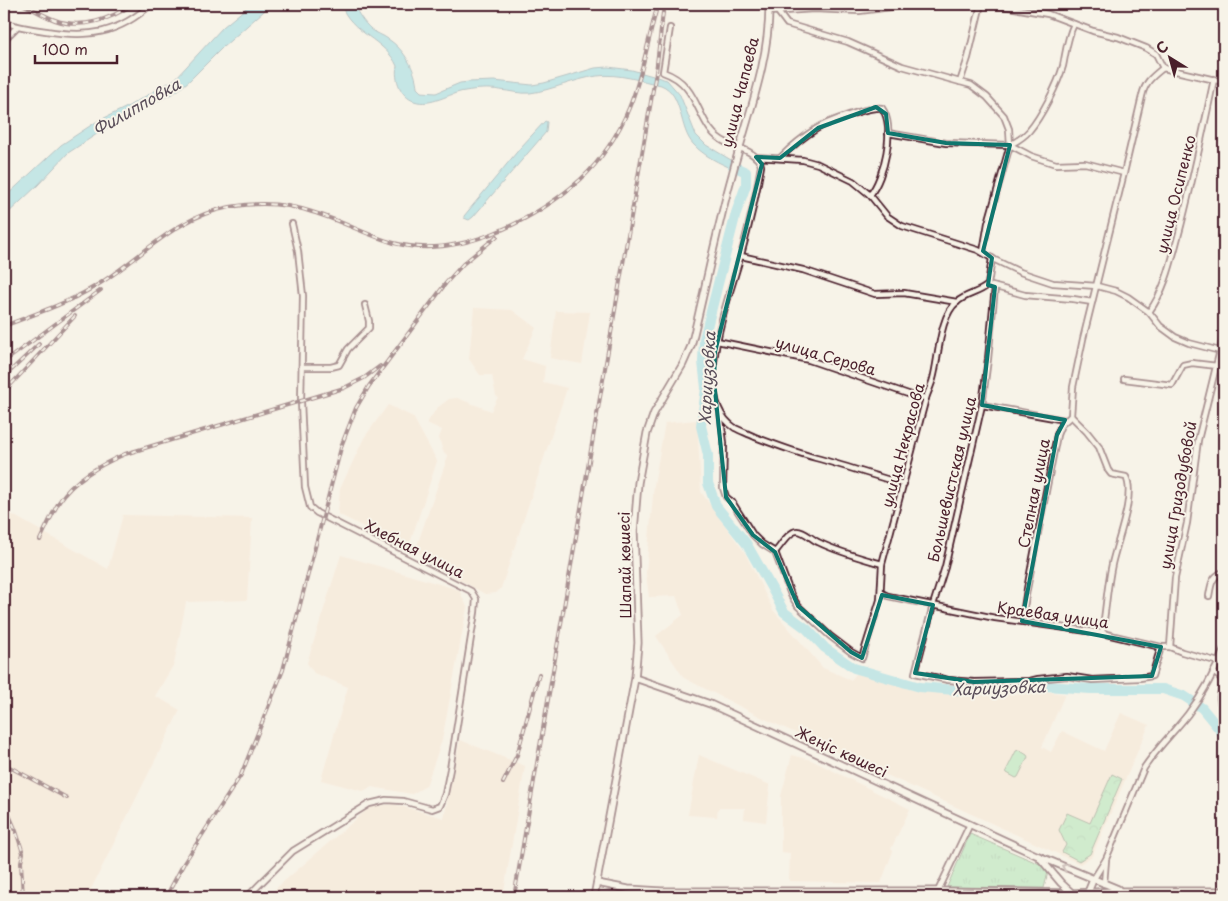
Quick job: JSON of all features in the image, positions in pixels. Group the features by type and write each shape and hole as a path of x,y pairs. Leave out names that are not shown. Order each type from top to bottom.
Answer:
{"street":[{"path":"4,22 17,27 64,35 86,35 111,29 132,20 151,4"},
{"path":"616,4 646,6"},
{"name":"улица Чапаева","path":"729,185 760,71 769,4"},
{"path":"769,12 814,9 859,12 878,6 938,4"},
{"path":"960,82 981,4"},
{"path":"991,4 1048,14 1093,31 1118,37 1156,54 1163,68"},
{"path":"778,12 787,24 848,42 902,66 971,85 980,91 1004,116 1009,129 1010,145 988,223 983,252"},
{"path":"1010,145 1022,139 1029,132 1045,105 1059,77 1069,35 1074,24"},
{"path":"4,40 17,27"},
{"path":"670,28 664,72 680,80 690,90 714,136 756,157 761,166 741,256 722,315 714,366 716,401 720,412 724,451 723,488 726,497 732,502 753,535 762,544 775,552 792,532 797,531 803,532 816,542 882,564"},
{"path":"1163,68 1224,82"},
{"path":"1071,416 1074,387 1092,302 1144,86 1149,79 1163,68"},
{"name":"улица Осипенко","path":"1149,312 1160,297 1171,264 1214,79"},
{"path":"780,158 818,128 868,109 882,108 888,120 882,176 870,195"},
{"path":"888,132 946,144 1010,145 1031,156 1056,164 1085,163 1124,173"},
{"path":"756,157 803,160 818,164 853,181 870,195 887,216 902,226 983,252 1020,272 1053,283 1097,286 1116,291 1149,312 1160,326 1175,337 1206,348 1222,351"},
{"name":"Шапай көшесі","path":"594,897 635,678 638,643 634,531 638,483 647,433 654,412 683,364 691,346 729,185"},
{"name":"Хлебная улица","path":"246,897 293,851 369,804 386,800 403,801 432,809 440,806 445,794 450,769 476,599 465,588 317,513 310,507 305,487 301,402 303,296 298,251 292,224"},
{"path":"741,256 803,270 875,294 904,293 957,302 979,292 988,285 992,258"},
{"path":"988,285 1025,295 1092,302"},
{"name":"Большевистская улица","path":"995,287 982,405 945,567 915,673 948,680 974,682 1030,681 1067,676 1092,680 1148,677 1152,676 1161,647"},
{"name":"улица Некрасова","path":"775,552 791,595 798,606 830,636 862,658 882,593 882,564 926,398 933,380 944,326 949,313 957,302"},
{"path":"302,367 331,367 339,365 348,349 369,328 365,305"},
{"name":"улица Гризодубовой","path":"1170,647 1175,578 1188,515 1198,440 1216,366 1222,351 1224,334"},
{"name":"улица Серова","path":"717,341 809,360 911,395 926,398"},
{"path":"1124,379 1172,385 1183,365 1192,363 1216,366"},
{"path":"982,405 1065,420 1071,416"},
{"path":"720,412 735,428 784,449 904,484"},
{"path":"1071,416 1099,447 1111,474 1126,478 1128,482 1126,508 1112,562 1102,633"},
{"name":"Степная улица","path":"1022,621 1057,435 1065,420"},
{"path":"1209,596 1211,582 1215,576 1220,573 1224,574"},
{"name":"Краевая улица","path":"882,593 888,596 996,618 1102,633 1161,647 1170,647 1219,662"},
{"path":"1088,895 1093,880 1106,859 1144,768 1152,755 1188,713 1199,697 1219,662 1224,649"},
{"path":"1213,672 1224,683 1219,697 1224,709"},
{"name":"Жеңіс көшесі","path":"635,678 710,704 1036,855 1120,890"},
{"path":"938,891 970,824"},
{"name":"Жеңіс көшесі","path":"1036,855 1072,893"},
{"path":"1103,894 1106,859"},
{"path":"597,883 628,889 661,891 807,894 938,891 1072,893 1088,895 1120,890 1224,891"}],"highlighted area":[{"path":"876,107 886,114 888,133 946,143 1010,145 983,251 992,258 988,285 995,287 982,405 1065,420 1057,435 1022,621 1161,647 1152,676 974,682 915,673 933,605 882,595 862,658 851,652 798,606 775,552 753,535 726,497 714,381 715,352 762,164 756,157 780,158 818,128"}],"shaded area":[{"path":"474,308 512,310 536,328 522,359 545,366 543,382 567,388 501,588 496,593 485,594 423,559 424,555 415,551 448,456 443,451 439,438 442,430 427,423 437,408 449,399 457,398 491,411 498,397 496,396 492,375 480,375 469,359"},
{"path":"556,311 590,312 582,364 550,358"},
{"path":"388,405 413,417 437,461 408,549 338,514 340,489 364,438"},
{"path":"697,420 701,492 745,553 773,610 823,668 851,680 857,673 917,691 1012,695 1043,691 1065,694 1042,747 1051,752 1062,731 1104,751 1121,713 1149,725 1092,856 1080,864 763,718 684,678 656,636 683,615 676,596 649,597 646,573 654,485 665,423"},
{"path":"4,510 108,569 123,515 252,518 247,600 186,602 174,664 155,696 180,710 87,897 4,897"},
{"path":"341,555 459,590 467,607 442,740 426,786 412,794 372,787 363,791 321,780 348,687 314,673 307,663"},
{"path":"460,740 525,766 503,897 266,897 370,807 393,804 444,818"},
{"path":"699,755 770,785 766,822 744,819 745,808 718,808 717,817 688,815"},
{"path":"792,755 811,760 910,809 891,849 893,851 881,883 789,881 790,853 781,852 781,796"}],"green space":[{"path":"1019,750 1028,757 1016,778 1006,771 1016,751"},
{"path":"1112,774 1122,779 1090,854 1079,861 1062,852 1066,845 1059,830 1067,813 1090,823"},
{"path":"970,834 1049,868 1044,888 947,887"}],"water":[{"name":"Филипповка","path":"251,4 272,4 177,91 100,132 68,153 4,217 4,198 61,145 96,122 127,107 175,79 223,27"},
{"path":"341,4 353,4 373,31 399,48 412,67 417,88 421,92 436,93 460,83 469,82 494,81 532,85 595,68 608,67 632,70 667,80 680,95 696,135 706,145 746,169 744,174 711,158 694,145 685,130 674,96 668,90 661,85 621,76 597,76 530,93 478,89 459,92 427,102 409,99 399,87 397,66 392,57 352,22"},
{"path":"545,121 547,122 546,132 473,217 469,220 464,218 521,147"}],"waterway":[{"name":"Хариузовка","path":"733,166 746,172 746,185 736,213 704,339 703,362 706,388 701,426 708,455 708,483 716,506 746,543 784,612 807,629 825,648 854,668 920,687 966,691 1031,685 1091,689 1163,689 1184,696 1202,708 1224,735"}],"railway":[{"path":"22,4 47,17 75,24 106,18 133,4"},
{"path":"4,326 54,307 91,289 177,228 193,219 230,207 261,204 282,205 302,209 384,240 418,247 443,246 469,241 517,222 540,210 580,180 595,164 615,137 634,95 658,4"},
{"path":"514,897 656,72 664,4"},
{"path":"166,897 184,863 241,775 283,670 342,444 356,408 369,386 446,283 463,264 497,236"},
{"path":"4,362 101,290"},
{"path":"4,392 75,316"},
{"path":"4,377 39,344"},
{"path":"40,540 56,507 65,494 88,473 106,463 125,454 344,388 364,378 380,366"},
{"path":"503,783 517,755 539,674"},
{"path":"4,764 67,798"},
{"path":"4,803 23,853 21,862 23,897"}]}
